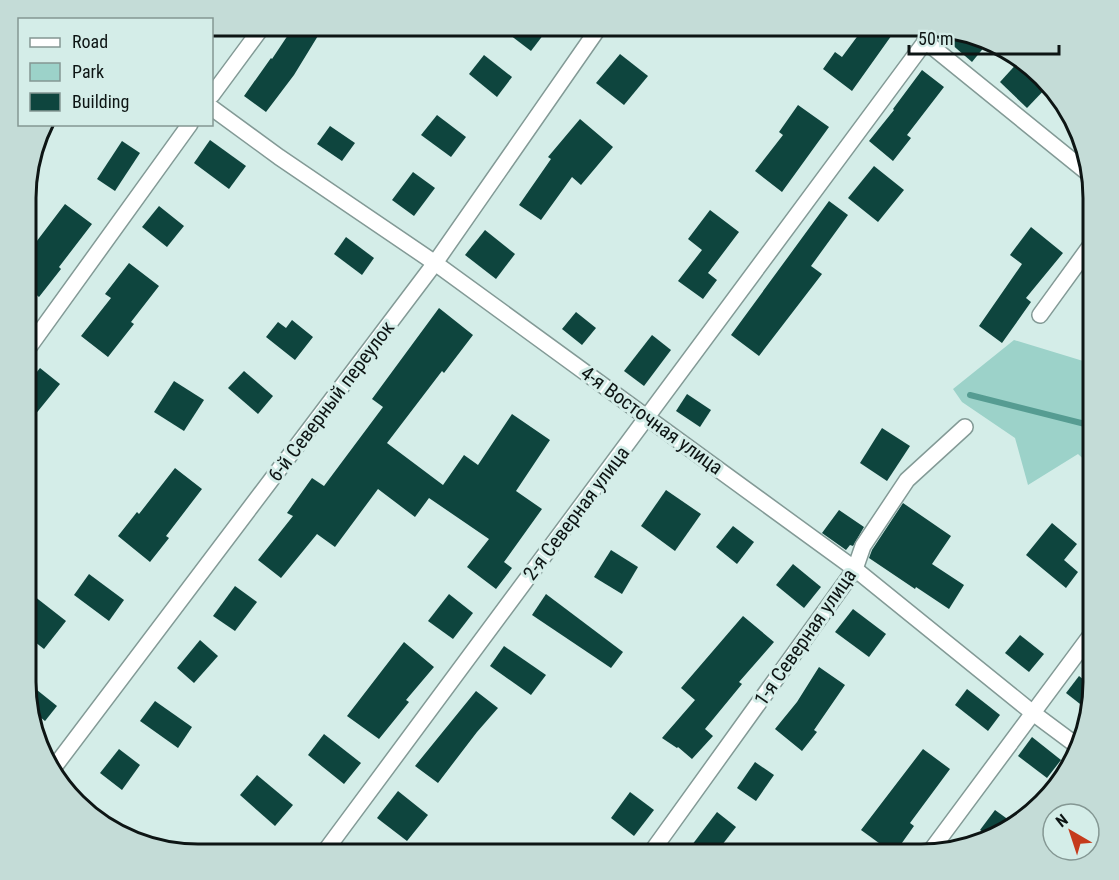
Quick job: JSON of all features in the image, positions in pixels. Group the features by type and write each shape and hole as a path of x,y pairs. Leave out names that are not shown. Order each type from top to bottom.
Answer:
{"street":[{"path":"213,94 256,36"},
{"name":"6-й Северный переулок","path":"58,762 435,263 593,36"},
{"name":"2-я Северная улица","path":"330,844 929,36"},
{"path":"925,41 1080,167"},
{"name":"4-я Восточная улица","path":"213,109 279,157 435,263 855,569 1072,742"},
{"path":"36,338 189,126"},
{"path":"1040,315 1083,257"},
{"name":"1-я Северная улица","path":"657,844 855,569 863,546 906,480 965,427"},
{"path":"935,843 1083,646"}],"green space":[{"path":"1014,340 1083,361 1083,459 1078,454 1028,485 1015,438 962,402 953,389"}],"building":[{"path":"287,36 318,36 294,75 266,112 244,96"},
{"path":"511,36 542,36 531,51"},
{"path":"858,36 891,36 852,91 823,69 835,52 842,57"},
{"path":"944,38 983,48 972,62"},
{"path":"620,54 648,76 624,105 596,83"},
{"path":"484,55 512,77 497,97 469,74"},
{"path":"1015,66 1043,91 1027,108 1000,82"},
{"path":"922,70 944,87 907,135 911,138 893,161 869,141"},
{"path":"798,105 829,127 782,192 755,171 783,135 779,132"},
{"path":"437,115 466,137 451,157 421,135"},
{"path":"580,119 613,147 581,185 572,177 541,220 519,205 551,159 548,157"},
{"path":"330,126 355,143 342,161 317,144"},
{"path":"210,140 246,166 229,189 194,163"},
{"path":"122,141 140,153 115,191 97,179"},
{"path":"874,166 904,190 878,222 848,198"},
{"path":"413,172 435,188 414,216 392,200"},
{"path":"829,201 848,215 811,266 822,274 759,356 731,335"},
{"path":"65,204 92,224 39,297 36,294 36,242"},
{"path":"159,206 184,226 167,247 142,227"},
{"path":"710,210 739,232 708,273 717,280 703,299 678,281 702,250 688,239"},
{"path":"1031,227 1063,253 1026,298 1031,302 1002,343 979,326 1022,264 1010,255"},
{"path":"485,230 515,254 496,279 465,255"},
{"path":"346,237 374,258 362,275 334,254"},
{"path":"129,263 159,286 131,322 134,324 108,357 81,336 111,298 105,294"},
{"path":"439,308 473,335 444,373 442,371 387,443 443,485 464,455 478,465 512,414 550,440 516,491 542,509 504,562 512,568 496,589 467,567 489,539 429,498 415,517 378,489 335,547 317,534 281,578 258,560 293,516 287,513 312,478 324,486 383,407 372,399"},
{"path":"576,312 596,328 582,345 562,329"},
{"path":"292,320 313,337 295,360 266,337 278,322 286,328"},
{"path":"652,335 671,350 644,386 624,371"},
{"path":"40,368 60,384 36,414 36,373"},
{"path":"244,371 273,396 258,414 228,388"},
{"path":"174,381 204,400 184,431 154,412"},
{"path":"687,394 711,410 700,427 676,411"},
{"path":"882,428 910,446 887,481 860,463"},
{"path":"175,468 202,489 166,536 169,538 150,562 118,536 137,512 139,514"},
{"path":"666,490 701,514 675,551 641,526"},
{"path":"903,503 951,536 932,564 964,585 949,609 869,558"},
{"path":"839,510 864,527 853,546 850,545 846,550 822,533"},
{"path":"1052,523 1077,544 1064,560 1078,572 1066,588 1026,555"},
{"path":"733,526 754,542 737,564 716,547"},
{"path":"611,550 638,567 622,594 594,577"},
{"path":"793,564 821,587 804,608 776,585"},
{"path":"89,574 124,600 109,621 74,595"},
{"path":"235,586 257,602 235,631 213,616"},
{"path":"449,594 473,613 453,639 428,621"},
{"path":"546,594 623,652 611,668 532,615"},
{"path":"36,598 66,621 44,649 36,643"},
{"path":"853,609 886,634 869,657 835,632"},
{"path":"743,616 774,642 739,682 742,684 705,729 713,736 692,759 678,747 662,738 695,700 681,688"},
{"path":"1020,635 1044,654 1029,672 1005,653"},
{"path":"200,640 218,656 194,683 177,668"},
{"path":"404,642 434,667 406,700 409,702 379,739 347,716"},
{"path":"504,646 546,675 531,695 490,666"},
{"path":"819,667 845,685 814,730 817,732 802,751 775,729 797,702"},
{"path":"1079,676 1083,679 1081,705 1066,693"},
{"path":"967,689 1000,715 988,731 955,705"},
{"path":"36,691 57,706 45,721 40,717"},
{"path":"476,691 498,708 438,783 415,766"},
{"path":"155,701 192,727 178,748 140,721"},
{"path":"324,734 361,763 344,784 308,755"},
{"path":"1032,737 1061,760 1047,778 1018,756"},
{"path":"119,749 140,765 122,790 100,773"},
{"path":"923,749 950,769 910,823 914,826 901,844 880,844 861,830"},
{"path":"755,762 774,775 756,801 737,788"},
{"path":"257,775 293,805 275,826 240,795"},
{"path":"398,791 428,815 407,841 377,818"},
{"path":"630,792 654,810 634,836 611,818"},
{"path":"995,810 1007,819 983,832 980,830"},
{"path":"717,812 736,827 723,844 693,844"}],"waterway":[{"path":"970,395 1083,423"}]}
